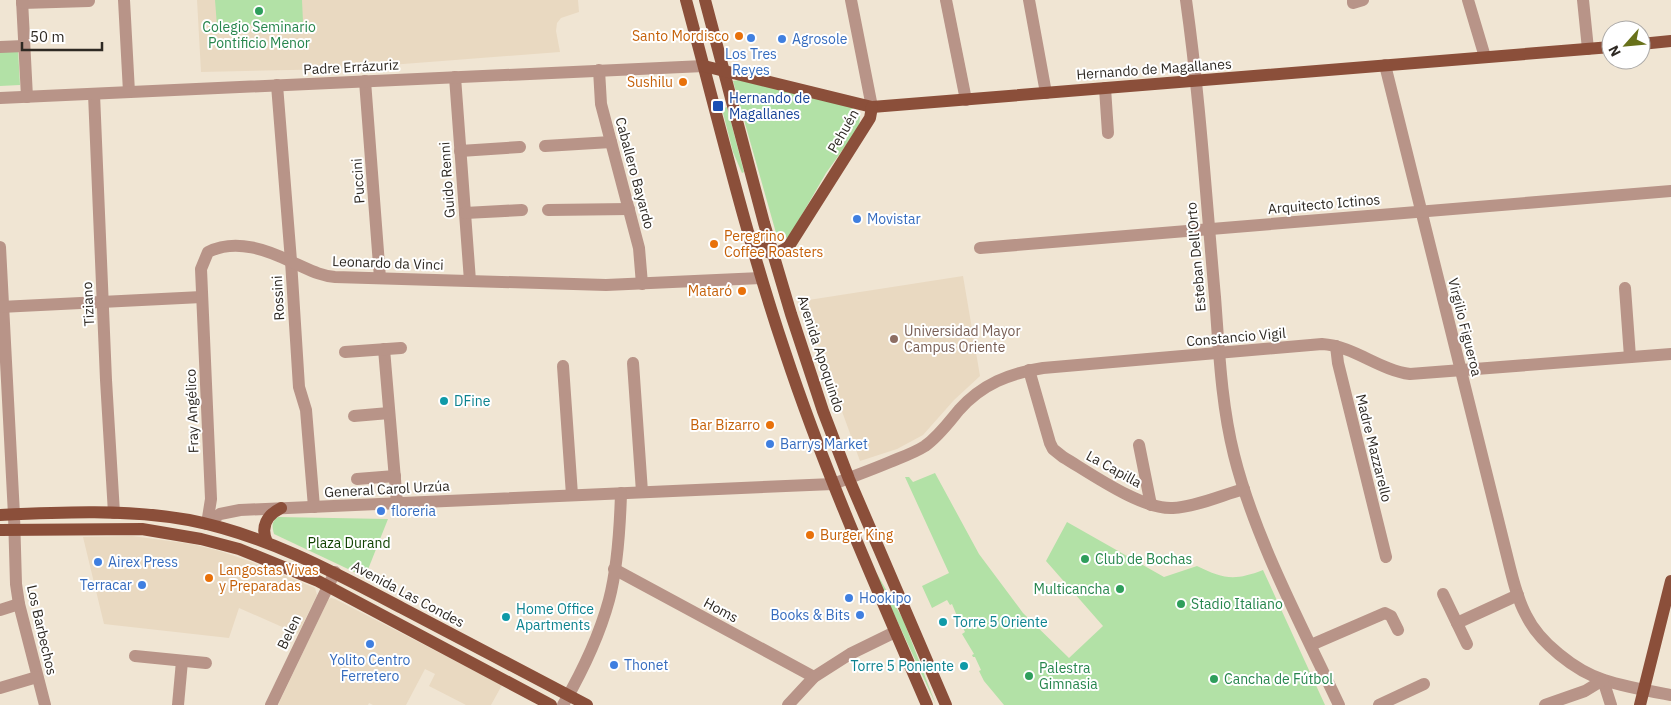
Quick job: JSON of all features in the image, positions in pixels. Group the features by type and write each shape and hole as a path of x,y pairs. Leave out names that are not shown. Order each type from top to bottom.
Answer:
{"main road":[{"path":"686,0 748,232 784,351 833,484 927,705"},
{"name":"Avenida Apoquindo","path":"705,0 773,254 823,411 849,479 946,705"},
{"path":"1651,43 1671,41"},
{"name":"Hernando de Magallanes","path":"704,66 872,107 1601,47"},
{"name":"Pehuén","path":"773,254 789,246 870,118 872,107"},
{"path":"748,232 764,251 773,254"},
{"path":"266,542 263,532 264,524 272,513 281,508"},
{"name":"Avenida Las Condes","path":"0,516 114,513 161,516 207,524 266,542 334,572 566,700 587,705"},
{"path":"0,530 128,529 201,538 239,549 327,586 551,705"},
{"path":"1640,705 1671,581"}],"street":[{"path":"124,0 129,92"},
{"name":"Pehuén","path":"851,0 872,107"},
{"path":"946,0 966,100"},
{"path":"1029,0 1046,93"},
{"name":"Esteban Dell'Orto","path":"1186,0 1197,81 1220,354 1229,432 1244,489 1279,578 1339,705"},
{"path":"1468,0 1485,57"},
{"path":"1584,0 1588,49"},
{"path":"27,97 22,2 89,1"},
{"path":"0,47 24,46"},
{"name":"Virgilio Figueroa","path":"1385,65 1420,212 1518,595 1531,624 1545,642 1562,657 1603,680 1671,695"},
{"name":"Padre Errázuriz","path":"0,98 704,66"},
{"name":"Caballero Bayardo","path":"599,70 601,104 641,256 642,284"},
{"name":"Guido Renni","path":"454,77 470,282"},
{"name":"Puccini","path":"365,81 380,278"},
{"name":"Rossini","path":"277,85 291,261 298,388 306,410 314,507"},
{"path":"1106,88 1108,133"},
{"name":"Tiziano","path":"94,94 102,302 114,513"},
{"path":"545,146 611,142"},
{"path":"460,151 520,148"},
{"name":"Arquitecto Ictinos","path":"980,248 1671,192"},
{"path":"548,210 629,209"},
{"path":"465,213 522,210"},
{"name":"Leonardo da Vinci","path":"202,297 201,269 208,252 216,248 236,245 252,246 291,261 317,274 329,277 470,282 642,284 761,278"},
{"name":"Los Barbechos","path":"0,247 1,307 14,515 16,584 19,604 45,705"},
{"path":"1625,288 1630,357"},
{"path":"1,307 202,297"},
{"name":"Fray Angélico","path":"202,297 211,499 207,524"},
{"name":"Constancio Vigil","path":"833,484 914,452 941,432 969,399 980,390 1001,379 1029,370 1322,344 1336,346 1400,373 1420,374 1671,354"},
{"name":"Madre Mazzarello","path":"1336,346 1338,363 1386,558"},
{"path":"345,352 401,348"},
{"path":"384,350 397,503"},
{"path":"633,363 642,492"},
{"path":"563,366 572,495"},
{"name":"La Capilla","path":"1029,370 1047,436 1053,449 1062,457 1130,496 1151,505 1166,508 1181,507 1244,489"},
{"path":"354,416 389,413"},
{"path":"1139,445 1151,505"},
{"path":"357,479 395,476"},
{"name":"General Carol Urzúa","path":"207,524 225,512 281,508 833,484"},
{"path":"566,700 599,632 609,599 614,569 620,493"},
{"name":"Homs","path":"614,569 814,677"},
{"name":"Belen","path":"271,705 334,572"},
{"path":"1443,594 1467,644"},
{"path":"1457,623 1518,595"},
{"path":"0,610 19,604"},
{"path":"1311,645 1385,613 1391,616 1398,630"},
{"path":"788,705 814,677 850,654 895,632"},
{"path":"135,656 206,663"},
{"path":"178,705 182,661"},
{"path":"0,688 37,677"},
{"path":"1545,705 1585,691 1603,680 1611,705"},
{"path":"1379,705 1424,684"}],"shaded area":[{"name":"Colegio Seminario Pontificio Menor","path":"197,0 578,0 579,12 561,18 557,23 556,31 560,52 338,69 201,72"},
{"name":"Universidad Mayor Campus Oriente","path":"963,276 980,376 954,400 923,435 897,449 860,461 802,301"},
{"path":"132,536 192,544 220,551 315,588 317,595 298,634 239,608 229,638 104,624 83,537"},
{"path":"331,598 502,685 491,705 466,705 429,686 435,674 425,669 406,705 373,705 369,703 368,705 278,705 328,600"}],"green space":[{"name":"Colegio Seminario Pontificio Menor","path":"215,0 302,0 303,22 217,26"},
{"path":"0,49 18,49 20,85 0,86"},
{"path":"739,80 850,107 856,110 860,116 859,127 826,173 789,237 778,240 733,81"},
{"path":"727,107 744,172 742,173 733,152 722,109"},
{"name":"Stadio Italiano","path":"935,473 979,554 1023,613 1069,658 1103,626 1046,561 1067,522 1164,577 1197,566 1214,574 1229,577 1245,576 1263,570 1325,705 1004,705 984,681 975,657 972,655 974,654 962,634 965,632 959,619 957,620 955,617 957,616 952,604 950,605 947,600 932,608 922,586 949,573 905,477 909,477 913,482"},
{"name":"Plaza Durand","path":"278,517 388,519 365,577 274,534 273,524"},
{"path":"876,575 903,619 936,705"}],"place":[{"name":"Colegio Seminario Pontificio Menor","path":"259,11"},
{"name":"Santo Mordisco","path":"739,36"},
{"name":"Los Tres Reyes","path":"751,38"},
{"name":"Agrosole","path":"782,39"},
{"name":"Sushilu","path":"683,82"},
{"name":"Hernando de Magallanes","path":"718,106"},
{"name":"Movistar","path":"857,219"},
{"name":"Peregrino Coffee Roasters","path":"714,244"},
{"name":"Mataró","path":"742,291"},
{"name":"Universidad Mayor Campus Oriente","path":"894,339"},
{"name":"DFine","path":"444,401"},
{"name":"Bar Bizarro","path":"770,425"},
{"name":"Barrys Market","path":"770,444"},
{"name":"floreria","path":"381,511"},
{"name":"Burger King","path":"810,535"},
{"name":"Club de Bochas","path":"1085,559"},
{"name":"Airex Press","path":"98,562"},
{"name":"Langostas Vivas y Preparadas","path":"209,578"},
{"name":"Terracar","path":"142,585"},
{"name":"Multicancha","path":"1120,589"},
{"name":"Hookipo","path":"849,598"},
{"name":"Stadio Italiano","path":"1181,604"},
{"name":"Books & Bits","path":"860,615"},
{"name":"Home Office Apartments","path":"506,617"},
{"name":"Torre 5 Oriente","path":"943,622"},
{"name":"Yolito Centro Ferretero","path":"370,644"},
{"name":"Thonet","path":"614,665"},
{"name":"Torre 5 Poniente","path":"964,666"},
{"name":"Palestra Gimnasia","path":"1029,676"},
{"name":"Cancha de Fútbol","path":"1214,679"}]}
